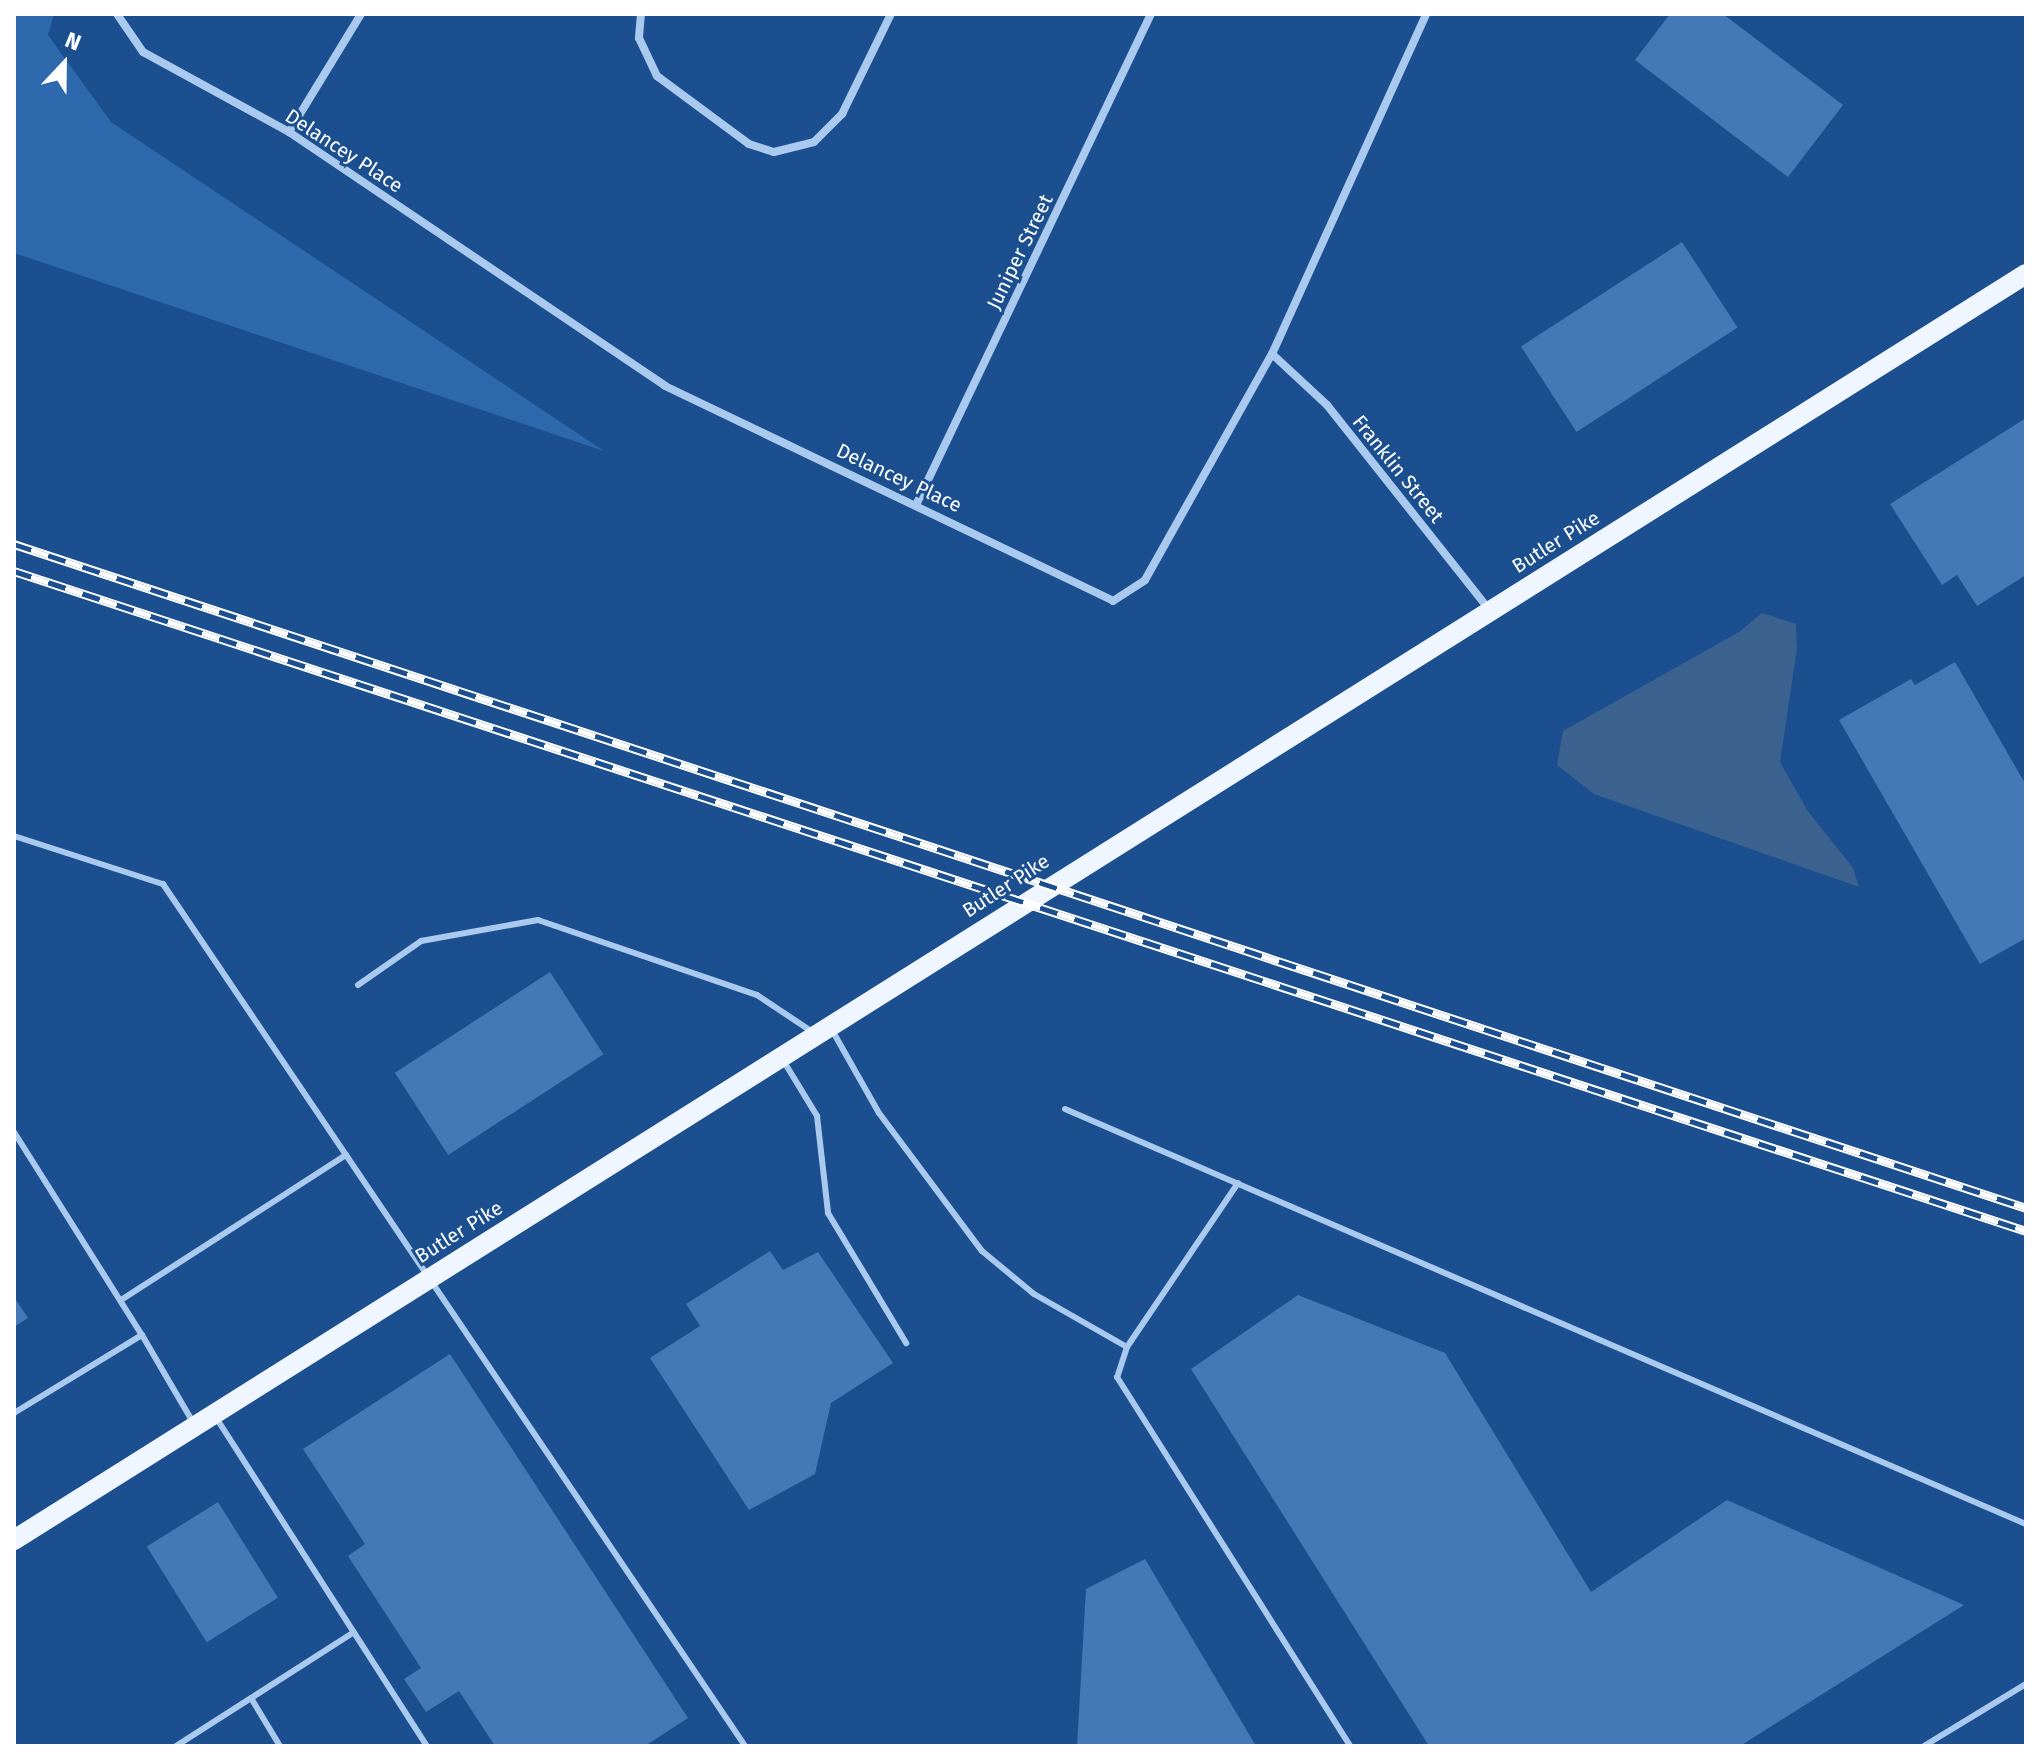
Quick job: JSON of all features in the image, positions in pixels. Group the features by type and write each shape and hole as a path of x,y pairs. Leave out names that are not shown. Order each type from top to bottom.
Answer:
{"main road":[{"name":"Butler Pike","path":"14,1540 2026,274"}],"street":[{"name":"Delancey Place","path":"117,14 143,52 289,132 665,386 917,503 1113,601 1145,580 1272,354 1426,14"},
{"path":"289,132 361,14"},
{"path":"641,14 639,38 657,76 749,144 774,152 814,142 842,114 891,14"},
{"name":"Juniper Street","path":"917,503 1151,14"},
{"name":"Franklin Street","path":"1272,354 1327,405 1490,611"}],"lane":[{"path":"14,836 163,884 745,1746"},
{"path":"358,985 421,941 538,920 757,995 824,1031 879,1113 982,1251 1034,1294 1127,1347"},
{"path":"781,1057 817,1116 828,1213 906,1343"},
{"path":"1065,1109 2026,1524"},
{"path":"14,1132 121,1300 195,1426"},
{"path":"121,1300 346,1155"},
{"path":"1238,1183 1127,1347 1117,1377 1350,1746"},
{"path":"14,1413 142,1335"},
{"path":"214,1414 427,1746"},
{"path":"176,1746 354,1632"},
{"path":"1924,1746 2026,1684"},
{"path":"251,1698 280,1746"}],"shaded area":[{"path":"14,14 54,14 48,35 111,122 604,451 14,253"},
{"path":"1762,613 1796,624 1797,648 1780,762 1807,810 1853,868 1859,887 1594,794 1557,765 1563,731 1739,632"}],"building":[{"path":"1670,14 1723,14 1843,105 1788,177 1635,60"},
{"path":"1682,242 1738,328 1577,432 1521,347"},
{"path":"2026,418 2026,575 1977,606 1957,575 1942,585 1890,504"},
{"path":"1955,662 2026,785 2026,938 1980,964 1839,720 1911,679 1915,685"},
{"path":"550,972 603,1054 448,1155 395,1073"},
{"path":"770,1251 783,1270 818,1252 893,1363 831,1403 815,1474 749,1510 650,1358 700,1326 686,1304"},
{"path":"1298,1295 1445,1353 1591,1592 1727,1500 1964,1605 1740,1746 1429,1746 1191,1369"},
{"path":"14,1297 28,1318 14,1327"},
{"path":"450,1354 688,1718 645,1746 495,1746 459,1691 426,1712 404,1679 421,1668 348,1556 365,1544 303,1449"},
{"path":"218,1502 278,1598 207,1642 147,1547"},
{"path":"1145,1559 1256,1746 1077,1746 1086,1589"}],"railway":[{"path":"14,544 2026,1208"},
{"path":"14,571 2026,1231"}]}
